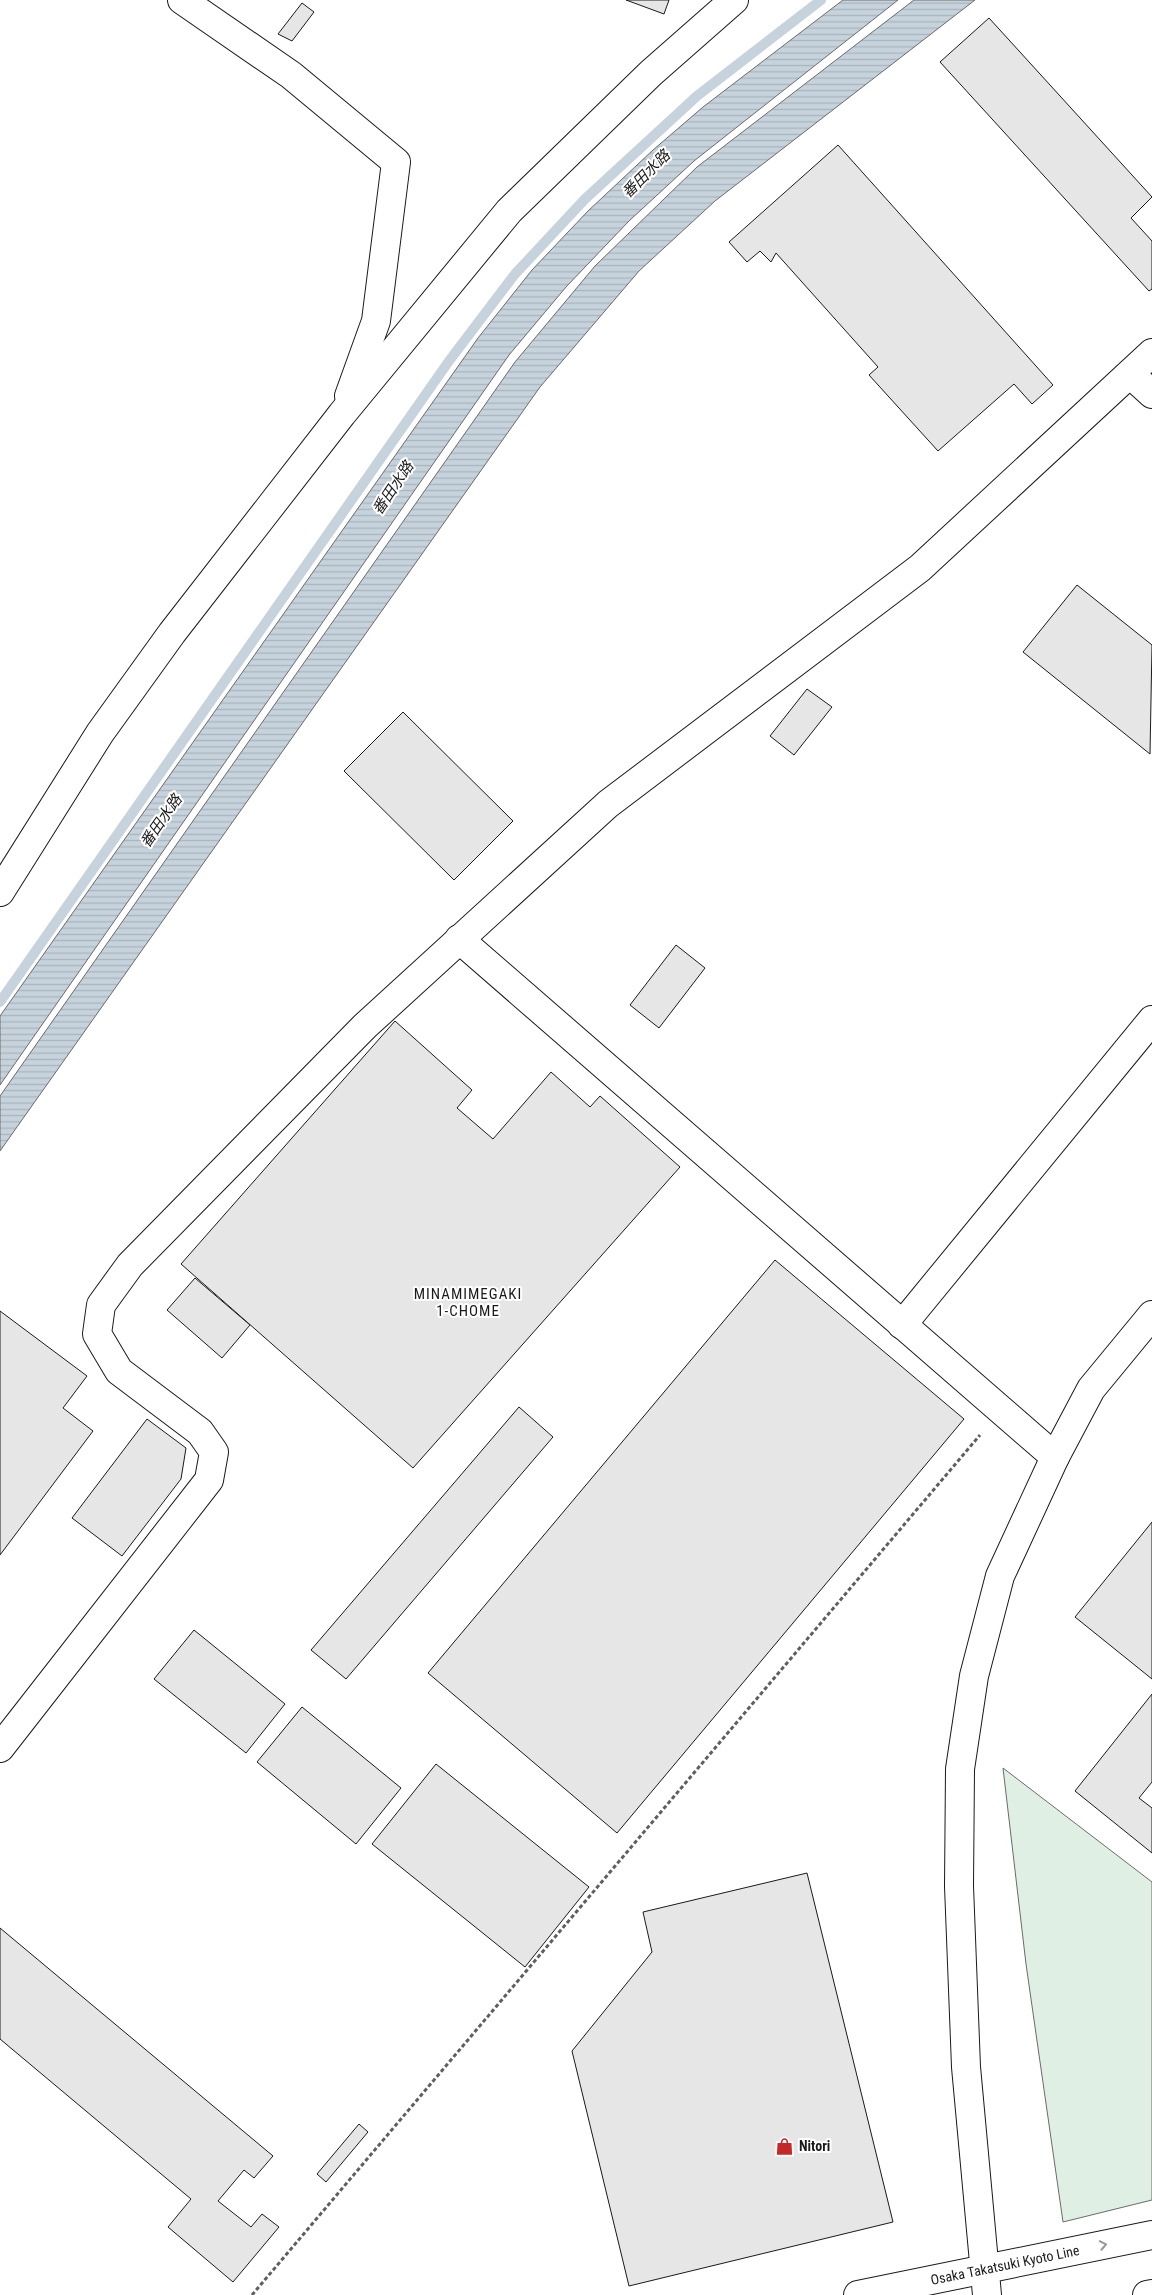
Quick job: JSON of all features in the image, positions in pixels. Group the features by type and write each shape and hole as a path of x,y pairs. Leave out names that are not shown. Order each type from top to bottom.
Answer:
{"street":[{"path":"182,0 291,75 396,162 376,322 342,414"},
{"path":"0,892 100,733 172,633 342,414 509,211 650,73 734,0"},
{"path":"0,1748 209,1480 214,1452 200,1432 119,1371 97,1334 101,1305 130,1265 365,1026 608,804 920,568 1152,353"},
{"path":"1130,374 1152,394"},
{"path":"459,939 1055,1457"},
{"path":"902,1325 1152,1020"},
{"path":"988,2295 966,2067 959,1886 960,1769 974,1676 1000,1576 1055,1457 1091,1389 1152,1315"},
{"name":"Osaka Takatsuki Kyoto Line","path":"858,2295 1152,2235"},
{"path":"1147,2295 1152,2294"}],"path":[{"path":"252,2295 1001,1411"}],"green space":[{"path":"1003,1768 1152,1882 1152,2200 1063,2222 1026,1964"}],"water":[{"name":"番田水路","path":"843,0 898,0 694,161 629,221 566,287 509,355 0,1085 0,1016 478,338 532,270 588,211 653,150 703,107"},
{"path":"914,0 975,0 715,201 639,271 540,387 0,1151 0,1096 515,362 595,266 697,167"}],"building":[{"path":"626,0 669,0 664,14"},
{"path":"302,3 314,12 292,41 278,34"},
{"path":"989,18 1152,197 1131,218 1152,241 1152,289 1149,291 940,62"},
{"path":"838,145 1053,385 1032,404 1014,384 938,451 869,375 878,367 776,253 771,262 760,251 747,262 729,242"},
{"path":"1077,585 1152,645 1150,754 1023,652"},
{"path":"807,689 832,707 794,755 770,736"},
{"path":"403,712 513,821 454,880 344,771"},
{"path":"676,945 705,968 659,1028 630,1005"},
{"path":"395,1021 472,1090 457,1108 493,1139 551,1072 590,1107 600,1096 680,1167 413,1468 181,1264"},
{"path":"775,1260 964,1419 617,1833 428,1673"},
{"path":"195,1278 250,1325 222,1358 167,1310"},
{"path":"0,1311 87,1376 63,1408 93,1431 0,1555"},
{"path":"519,1407 553,1437 346,1679 311,1650"},
{"path":"147,1419 186,1448 181,1479 122,1556 72,1518"},
{"path":"1152,1522 1152,1679 1075,1617"},
{"path":"194,1630 285,1704 246,1753 154,1679"},
{"path":"1152,1694 1152,1782 1139,1798 1152,1808 1152,1853 1075,1791"},
{"path":"302,1707 401,1788 356,1844 257,1762"},
{"path":"436,1764 589,1887 525,1967 372,1844"},
{"path":"807,1873 893,2222 629,2286 572,2051 652,1952 643,1912"},
{"path":"0,1928 273,2156 254,2178 244,2170 218,2201 251,2227 262,2214 279,2227 233,2282 168,2227 191,2199 0,2039"},
{"path":"359,2124 368,2132 326,2182 317,2174"}],"waterway":[{"path":"0,1002 449,361 515,274 585,199 697,96 821,0"}],"place":[{"name":"Nitori","path":"785,2146"}],"district":[{"name":"MINAMIMEGAKI 1-CHOME","path":"468,1302"}]}
